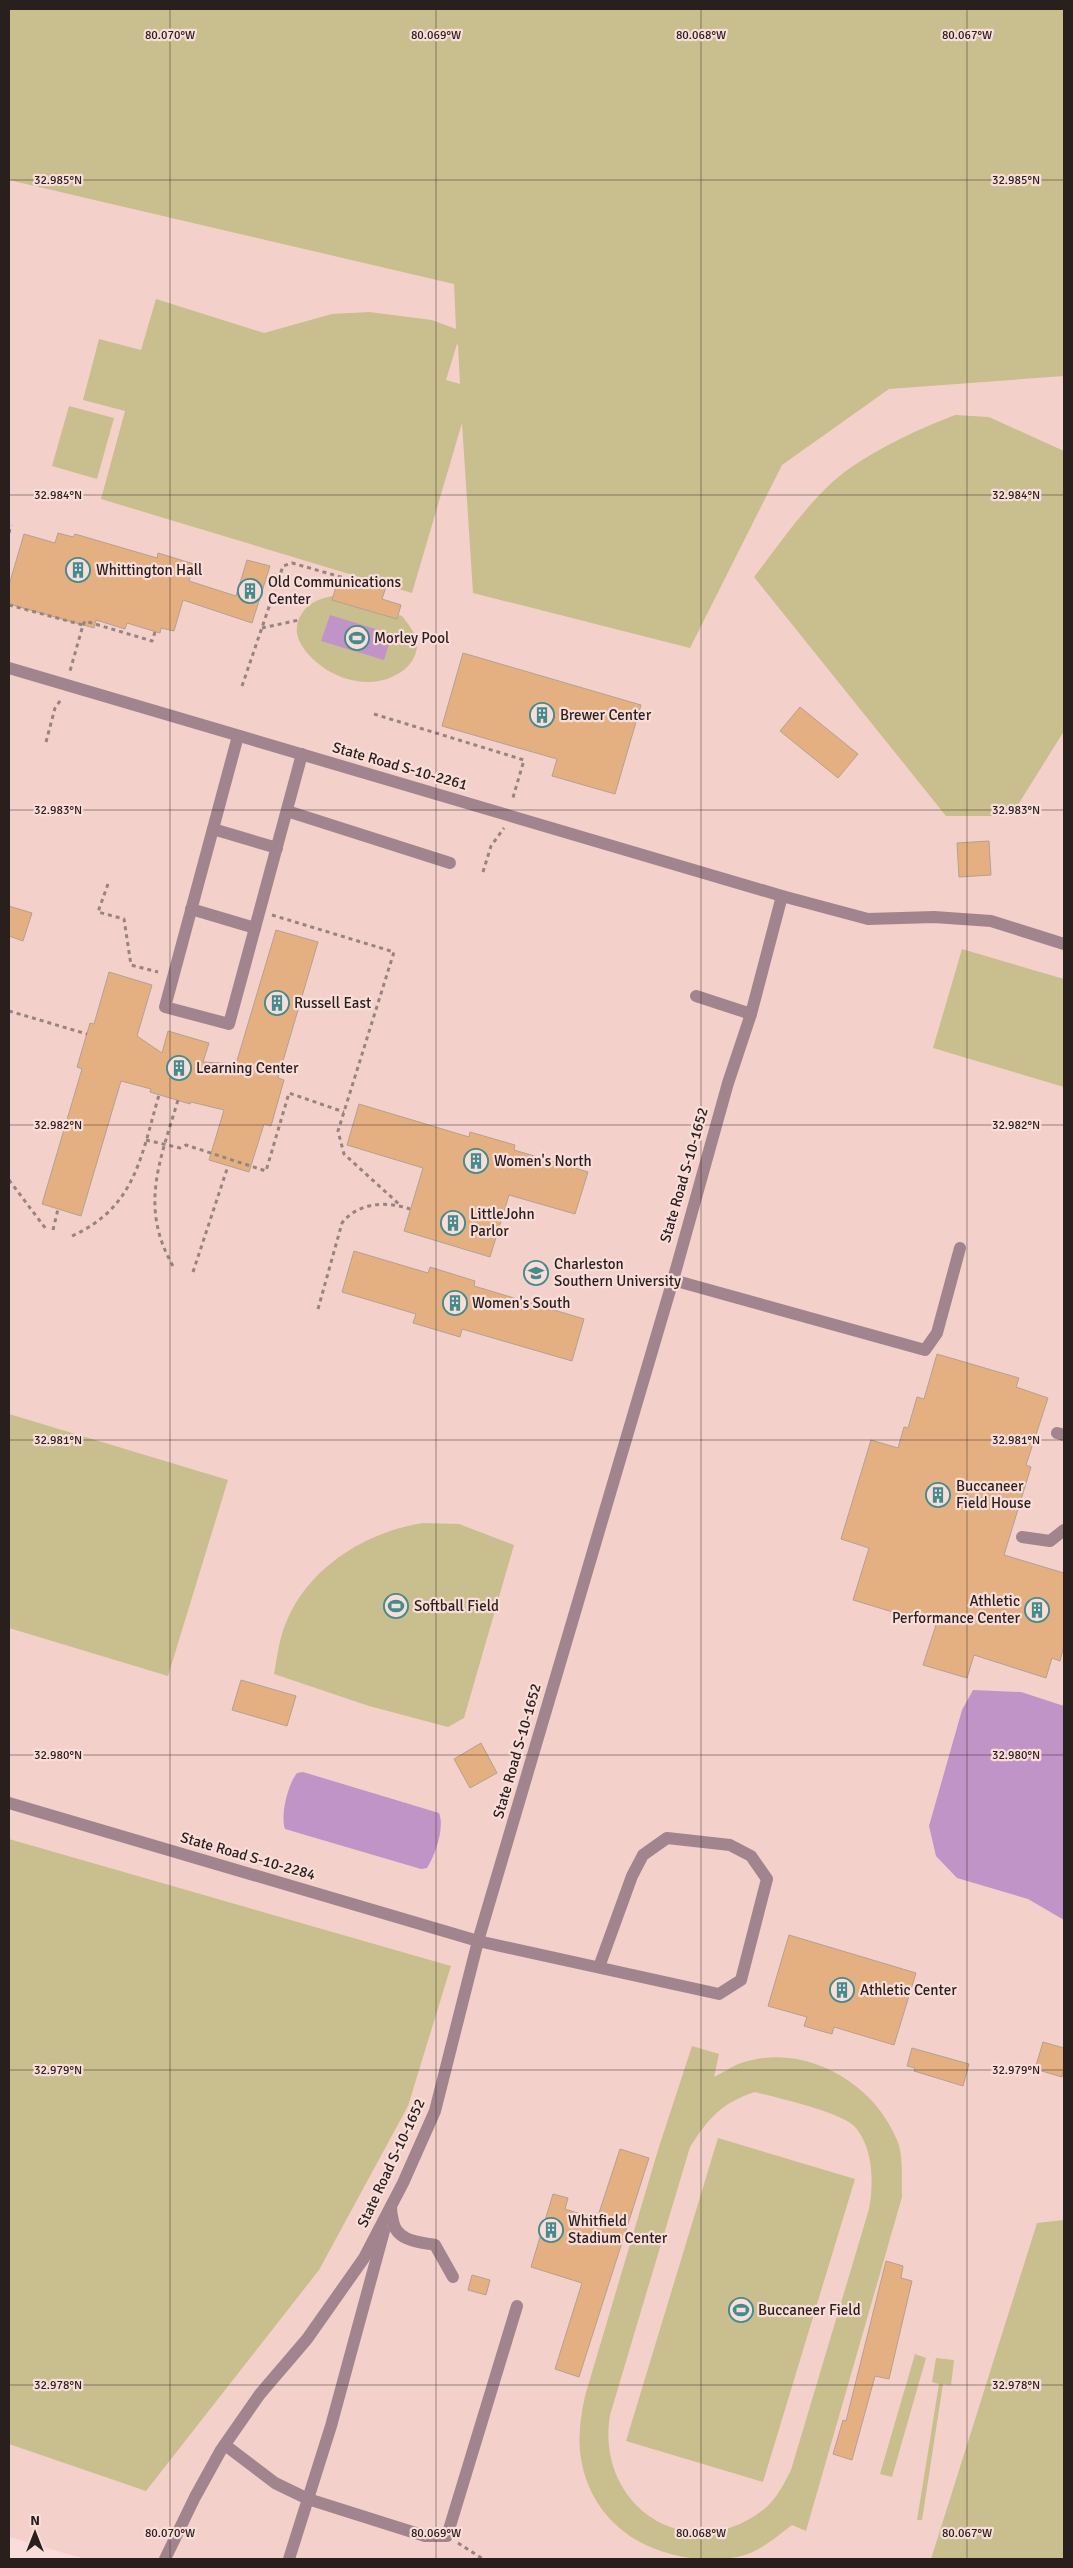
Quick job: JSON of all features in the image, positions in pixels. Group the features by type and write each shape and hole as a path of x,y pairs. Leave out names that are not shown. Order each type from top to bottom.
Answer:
{"street":[{"name":"State Road S-10-2261","path":"9,668 782,896 868,919 934,917 991,921 1064,944"},
{"path":"238,736 165,1007 229,1024 302,754"},
{"path":"287,811 450,863"},
{"path":"213,829 277,848"},
{"name":"State Road S-10-1652","path":"165,2559 195,2497 225,2445 260,2394 307,2339 364,2258 391,2206 435,2111 478,1941 728,1083 751,1014 782,896"},
{"path":"192,909 255,928"},
{"path":"696,996 751,1014"},
{"path":"672,1280 925,1350 937,1333 960,1248"},
{"path":"1022,1537 1050,1541 1064,1530"},
{"name":"State Road S-10-2284","path":"9,1803 478,1941 599,1967"},
{"path":"667,1838 730,1845 751,1856 767,1879 741,1980 719,1994 599,1967 632,1876 642,1855 667,1838"},
{"path":"391,2206 393,2224 398,2232 408,2240 435,2245 453,2277"},
{"path":"289,2559 331,2426 391,2206"},
{"path":"225,2445 275,2483 308,2499 425,2536 447,2536 517,2306"}],"path":[{"path":"9,533 11,525"},
{"path":"242,686 283,566 292,563 362,584"},
{"path":"9,605 83,625"},
{"path":"262,628 299,620"},
{"path":"46,742 55,708 63,696 84,621 152,641 155,632"},
{"path":"374,714 524,760 505,827 492,846 484,872"},
{"path":"108,884 98,912 124,919 131,964 174,976"},
{"path":"260,912 394,952 338,1131 344,1154 400,1205"},
{"path":"9,1011 87,1034"},
{"path":"146,1140 164,1146 180,1148 186,1145 266,1170 289,1093 344,1112"},
{"path":"72,1236 93,1227 127,1190 136,1172 159,1095"},
{"path":"173,1266 161,1244 155,1224 156,1176 178,1100"},
{"path":"193,1272 228,1166"},
{"path":"9,1180 46,1228"},
{"path":"318,1310 342,1223 349,1214 374,1204 400,1205 410,1209"},
{"path":"53,1230 58,1209"},
{"path":"447,2536 483,2559"}],"shaded area":[{"name":"Charleston Southern University","path":"9,9 1064,9 1064,2559 85,2559 9,2537"},
{"path":"9,9 1064,9 1064,376 889,389 782,465 690,648 473,593 462,423 412,593 101,499 125,411 83,400 99,339 141,350 156,299 264,333 332,314 369,312 432,320 456,329 454,284 9,180","holes":["458,345 460,384 446,380"]},
{"path":"69,406 114,418 97,479 52,466"},
{"path":"955,415 989,417 1064,451 1064,731 1011,816 946,816 754,577 798,519 836,479 862,460 888,445"},
{"path":"333,596 332,600 397,619 399,615 402,616 413,632 417,642 415,654 408,667 381,681 355,681 330,672 309,655 299,639 298,621 304,610 312,603"},
{"name":"Morley Pool","path":"330,615 392,634 384,660 321,641"},
{"path":"962,949 1064,979 1064,1087 933,1048"},
{"path":"9,1414 228,1480 168,1676 9,1628"},
{"name":"Softball Field","path":"423,1523 459,1524 514,1545 464,1718 448,1727 369,1706 274,1674 285,1625 295,1605 308,1586 323,1570 340,1556 360,1544 401,1528"},
{"path":"973,1690 1021,1692 1064,1706 1064,1920 1028,1899 957,1878 936,1856 929,1826 962,1710"},
{"path":"303,1772 439,1813 441,1819 440,1834 436,1849 427,1868 421,1869 285,1829 284,1808 288,1792 297,1773"},
{"path":"9,1839 451,1966 408,2106 319,2270 146,2491 9,2444"},
{"path":"692,2046 719,2054 714,2077 741,2063 765,2058 788,2058 811,2063 833,2072 853,2084 871,2100 886,2119 897,2140 901,2153 902,2197 806,2531 792,2525 759,2549 737,2557 711,2559 686,2557 662,2551 639,2542 619,2528 603,2510 590,2489 582,2464 580,2430 585,2396 658,2150","holes":["755,2092 824,2111 838,2116 856,2128 866,2146 871,2167 869,2209 791,2470 776,2497 763,2510 734,2526 705,2532 678,2529 653,2518 632,2500 617,2476 609,2448 610,2415 690,2147 703,2128 717,2113 733,2101"]},
{"name":"Buccaneer Field","path":"718,2138 855,2179 763,2482 626,2441"},
{"path":"1064,2220 1064,2559 931,2559 1037,2223"},
{"path":"915,2354 926,2358 892,2477 880,2474"},
{"path":"936,2358 954,2360 951,2385 943,2384 922,2520 917,2520 939,2384 932,2382"}],"building":[{"name":"Whittington Hall","path":"58,533 73,537 75,534 157,558 158,553 194,564 189,581 236,596 247,560 270,566 252,623 183,600 174,631 161,628 160,633 127,623 125,629 96,620 94,628 9,604 9,585 24,534 55,543"},
{"path":"364,577 387,584 382,599 401,605 397,619 332,600 337,583 360,590"},
{"name":"Brewer Center","path":"463,653 641,705 615,794 552,776 557,759 442,726"},
{"path":"800,707 858,754 838,778 780,731"},
{"path":"989,841 991,875 959,877 957,843"},
{"path":"9,906 32,913 23,941 9,936"},
{"path":"276,930 318,942 278,1078 284,1080 271,1126 264,1124 249,1172 209,1160 224,1110 191,1102 190,1104 150,1092 151,1089 121,1081 81,1216 42,1204 82,1069 77,1067 90,1023 94,1024 109,972 152,985 137,1036 162,1053 168,1031 209,1043 203,1062 236,1064"},
{"name":"Women's North","path":"359,1104 469,1137 470,1132 515,1145 514,1150 588,1172 575,1214 509,1195 490,1257 404,1231 423,1168 347,1145"},
{"name":"Women's South","path":"354,1251 428,1273 430,1267 475,1281 474,1286 584,1319 572,1361 462,1329 460,1337 413,1323 416,1314 342,1292"},
{"name":"Buccaneer Field House","path":"937,1354 1019,1378 1016,1387 1048,1398 1026,1465 1031,1467 1004,1555 1064,1573 1064,1646 1060,1661 1052,1658 1046,1678 974,1655 967,1678 923,1665 936,1625 853,1600 869,1548 841,1539 871,1440 898,1448 904,1427 908,1428 917,1397 924,1399"},
{"path":"241,1680 296,1696 287,1726 232,1710"},
{"path":"481,1743 497,1773 470,1788 454,1759"},
{"name":"Athletic Center","path":"789,1935 916,1973 894,2045 834,2027 832,2034 804,2026 807,2017 768,2006"},
{"path":"1043,2042 1064,2048 1062,2077 1035,2069"},
{"path":"912,2048 969,2064 963,2086 914,2071 915,2068 907,2066"},
{"path":"620,2149 649,2158 579,2377 555,2369 582,2283 531,2267 553,2194 568,2198 565,2209 597,2219"},
{"path":"886,2261 903,2266 901,2278 912,2281 889,2379 875,2376 852,2460 833,2454 843,2420 846,2421"},
{"path":"472,2275 490,2280 486,2295 468,2290"}],"place":[{"name":"Whittington Hall","path":"78,570"},
{"name":"Old Communications Center","path":"250,591"},
{"name":"Morley Pool","path":"357,638"},
{"name":"Brewer Center","path":"542,715"},
{"name":"Russell East","path":"277,1003"},
{"name":"Learning Center","path":"179,1068"},
{"name":"Women's North","path":"476,1161"},
{"name":"LittleJohn Parlor","path":"453,1223"},
{"name":"Charleston Southern University","path":"536,1273"},
{"name":"Women's South","path":"455,1303"},
{"name":"Buccaneer Field House","path":"938,1495"},
{"name":"Softball Field","path":"396,1606"},
{"name":"Athletic Performance Center","path":"1037,1610"},
{"name":"Athletic Center","path":"842,1990"},
{"name":"Whitfield Stadium Center","path":"551,2230"},
{"name":"Buccaneer Field","path":"741,2310"}]}
